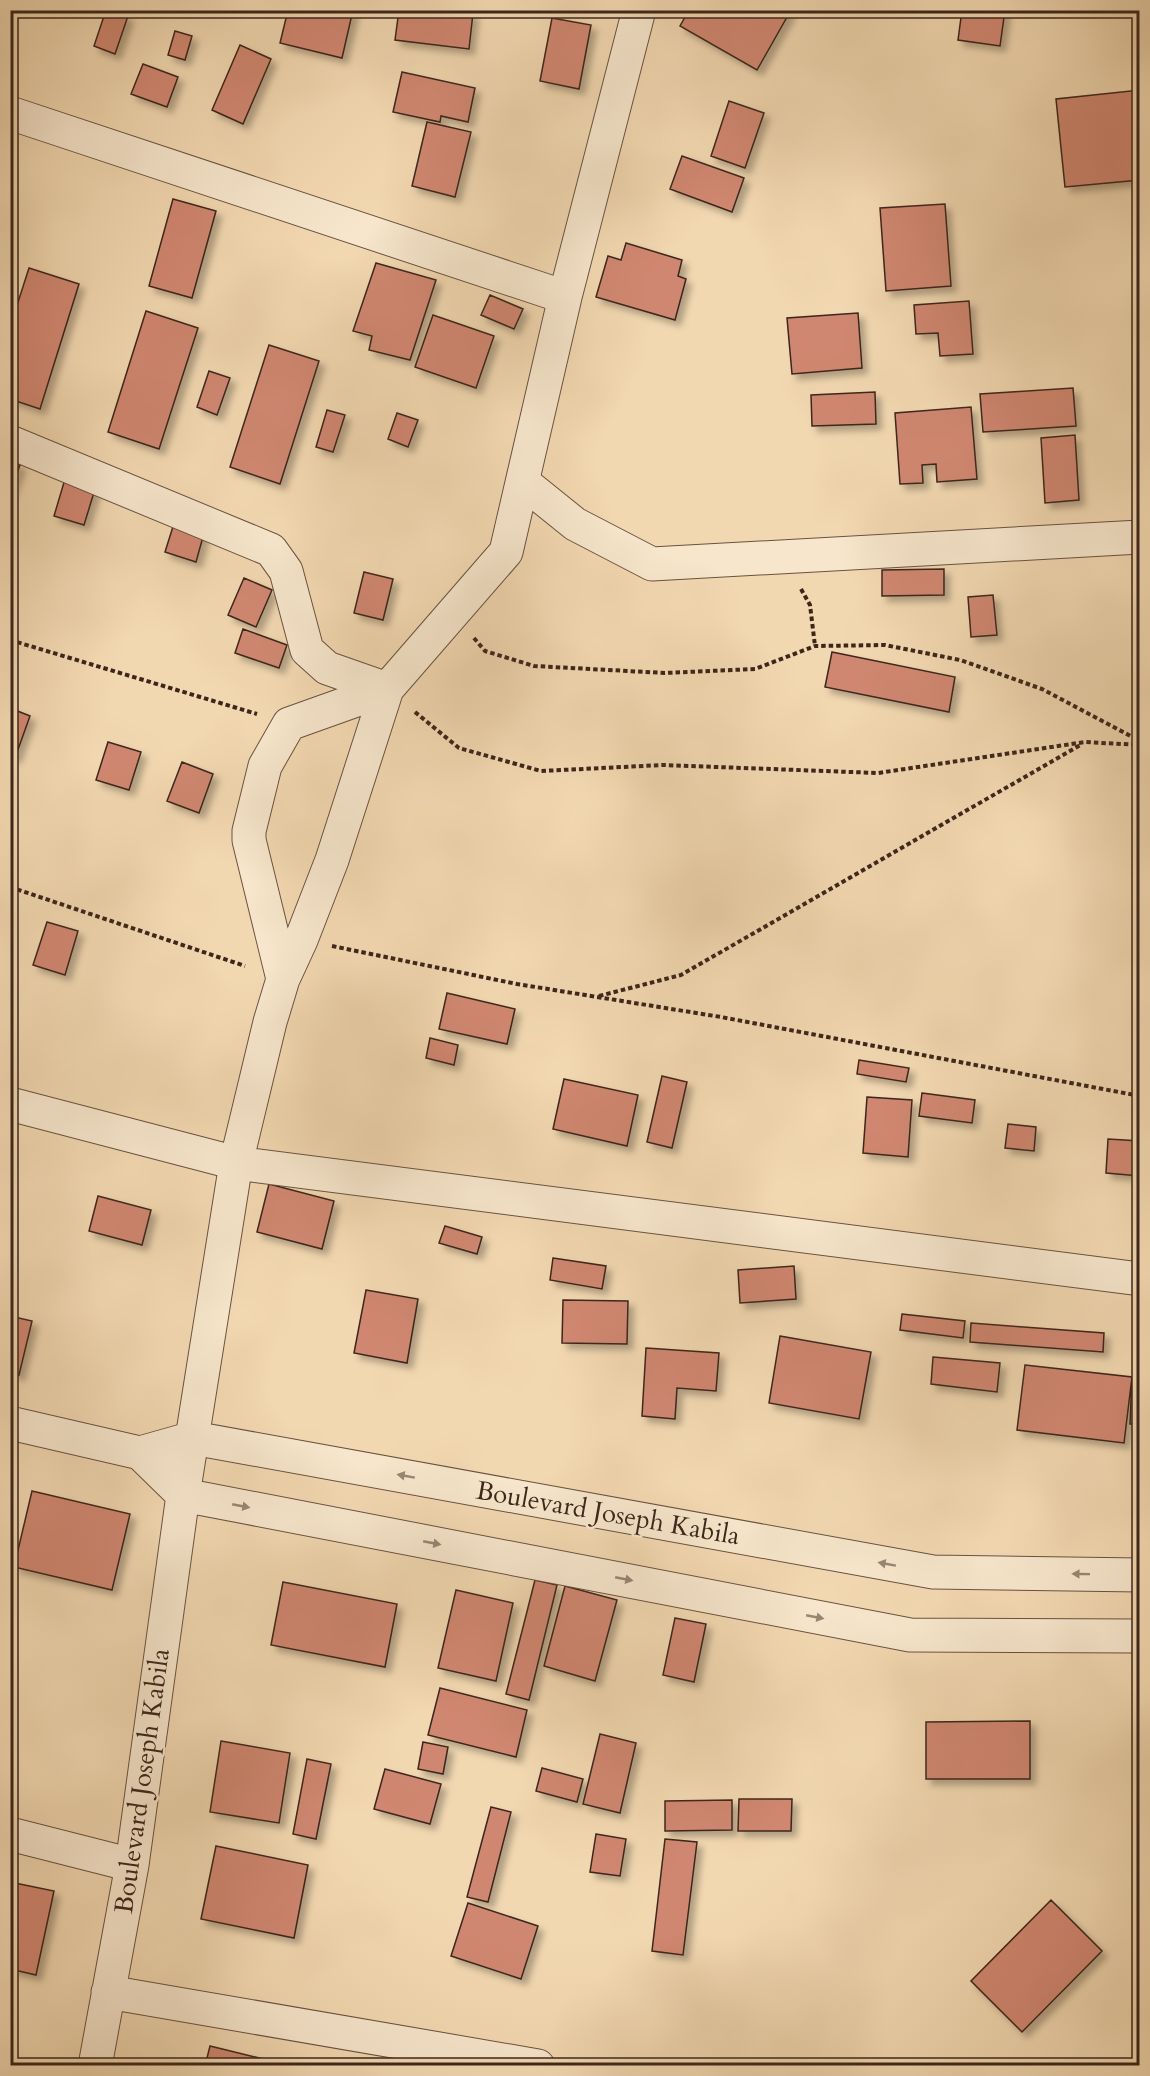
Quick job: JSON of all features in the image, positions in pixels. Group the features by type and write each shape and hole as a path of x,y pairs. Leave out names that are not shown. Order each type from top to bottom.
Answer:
{"street":[{"path":"282,979 251,849 249,831 266,766 290,724 387,689 506,552 565,297 639,10"},
{"path":"10,113 565,297"},
{"path":"10,442 271,550 286,571 307,650 327,668 387,689"},
{"path":"523,482 575,524 652,564 1140,537"},
{"name":"Boulevard Joseph Kabila","path":"95,2066 132,1865 183,1495 236,1163 282,979 301,940 332,860 387,689"},
{"path":"10,1104 236,1163 1140,1279"},
{"path":"10,1423 140,1453 183,1495 910,1635 1140,1636"},
{"name":"Boulevard Joseph Kabila","path":"140,1453 193,1438 933,1572 1140,1575"},
{"path":"10,1834 132,1865"},
{"path":"108,1992 538,2066"}],"path":[{"path":"223,17 224,10"},
{"path":"784,557 810,605 815,646"},
{"path":"453,613 485,651 534,666 665,673 755,669 815,646 885,645 960,660 1042,689 1140,743"},
{"path":"10,639 290,724"},
{"path":"387,689 459,748 542,771 663,765 878,773 1085,742 1140,743"},
{"path":"596,997 681,975 1085,742"},
{"path":"10,887 282,979"},
{"path":"301,940 517,984 721,1017 1140,1096"}],"building":[{"path":"106,10 128,16 115,54 94,46"},
{"path":"288,10 353,10 342,58 280,43"},
{"path":"399,10 451,10 473,13 469,49 395,40"},
{"path":"689,10 791,10 757,70 680,26"},
{"path":"962,10 1005,10 1000,46 958,40"},
{"path":"552,18 591,25 579,89 540,81"},
{"path":"175,31 192,36 185,60 168,55"},
{"path":"240,45 271,59 243,124 212,110"},
{"path":"143,64 178,77 167,107 131,94"},
{"path":"402,72 475,88 468,122 441,116 440,122 393,112"},
{"path":"1140,90 1140,180 1065,187 1056,99"},
{"path":"729,101 764,113 745,168 711,156"},
{"path":"427,122 471,132 455,197 412,186"},
{"path":"682,156 744,178 732,212 670,189"},
{"path":"173,199 216,211 192,298 149,286"},
{"path":"945,204 951,286 886,291 880,208"},
{"path":"626,243 682,260 678,276 686,279 675,320 596,297 608,256 621,260"},
{"path":"376,263 436,280 410,360 369,350 372,336 353,331"},
{"path":"29,268 79,284 40,409 10,399 10,327"},
{"path":"490,295 523,309 514,329 481,315"},
{"path":"969,301 973,354 940,356 938,333 916,334 914,305"},
{"path":"146,311 198,328 159,449 108,432"},
{"path":"858,313 862,368 792,374 787,318"},
{"path":"433,315 494,336 476,388 415,367"},
{"path":"269,345 319,361 280,484 230,467"},
{"path":"209,371 230,378 217,415 197,407"},
{"path":"1073,388 1076,426 983,432 980,394"},
{"path":"875,392 876,424 812,426 811,395"},
{"path":"971,407 977,479 937,482 936,464 922,465 923,483 900,484 895,413"},
{"path":"327,410 345,415 333,452 316,447"},
{"path":"397,413 418,420 408,447 388,439"},
{"path":"1075,435 1079,500 1045,503 1041,438"},
{"path":"10,461 20,465 10,493"},
{"path":"65,479 95,489 84,525 54,516"},
{"path":"176,517 206,526 196,562 165,552"},
{"path":"944,569 944,595 882,596 882,570"},
{"path":"364,572 393,579 383,620 354,613"},
{"path":"244,578 272,590 256,627 228,615"},
{"path":"993,595 997,635 971,637 968,597"},
{"path":"243,629 287,645 279,668 235,653"},
{"path":"832,652 955,677 949,712 825,687"},
{"path":"10,708 30,716 15,758 10,757"},
{"path":"108,742 141,752 129,790 96,780"},
{"path":"182,762 213,774 199,813 167,801"},
{"path":"47,922 78,931 65,975 33,965"},
{"path":"447,993 515,1009 507,1044 439,1029"},
{"path":"430,1038 458,1045 454,1065 426,1058"},
{"path":"859,1060 909,1068 906,1082 857,1074"},
{"path":"662,1076 687,1082 672,1148 647,1142"},
{"path":"564,1079 638,1095 627,1146 553,1129"},
{"path":"922,1093 975,1100 972,1123 919,1116"},
{"path":"867,1097 912,1100 908,1157 863,1153"},
{"path":"1008,1124 1036,1127 1034,1151 1005,1148"},
{"path":"1108,1139 1140,1141 1140,1176 1106,1173"},
{"path":"269,1184 334,1201 322,1249 257,1232"},
{"path":"98,1196 151,1210 142,1245 89,1231"},
{"path":"445,1226 482,1237 477,1254 439,1243"},
{"path":"553,1258 606,1266 602,1289 550,1280"},
{"path":"794,1266 796,1299 740,1303 738,1270"},
{"path":"366,1290 418,1299 407,1363 354,1353"},
{"path":"563,1300 628,1301 627,1344 562,1343"},
{"path":"902,1314 965,1321 963,1338 900,1330"},
{"path":"10,1316 32,1321 19,1375 10,1373"},
{"path":"971,1323 1104,1333 1103,1352 970,1342"},
{"path":"780,1336 871,1352 859,1419 769,1403"},
{"path":"646,1348 719,1353 716,1391 677,1388 675,1419 642,1416"},
{"path":"933,1357 1000,1363 997,1392 931,1384"},
{"path":"1025,1365 1132,1377 1124,1443 1017,1430"},
{"path":"1132,1377 1140,1378 1140,1424 1130,1424"},
{"path":"32,1491 130,1514 112,1590 14,1567"},
{"path":"535,1580 557,1585 529,1700 506,1694"},
{"path":"283,1582 397,1604 385,1667 271,1645"},
{"path":"565,1586 617,1600 595,1681 544,1666"},
{"path":"456,1590 513,1603 496,1681 438,1668"},
{"path":"675,1618 706,1624 694,1682 663,1675"},
{"path":"440,1688 527,1710 516,1757 428,1735"},
{"path":"1030,1721 1030,1779 926,1779 926,1722"},
{"path":"600,1734 636,1743 620,1813 583,1804"},
{"path":"221,1741 290,1753 279,1823 210,1812"},
{"path":"423,1742 448,1747 443,1774 418,1769"},
{"path":"307,1759 331,1764 316,1839 293,1834"},
{"path":"542,1768 583,1779 577,1802 536,1791"},
{"path":"385,1769 441,1784 430,1824 374,1809"},
{"path":"739,1799 792,1799 791,1831 738,1831"},
{"path":"732,1800 732,1830 665,1831 665,1801"},
{"path":"491,1807 511,1812 488,1902 467,1897"},
{"path":"596,1834 626,1839 620,1876 590,1872"},
{"path":"665,1839 697,1842 683,1955 652,1951"},
{"path":"216,1846 308,1865 294,1938 201,1919"},
{"path":"10,1882 54,1891 36,1975 10,1969"},
{"path":"1051,1900 1102,1951 1022,2032 971,1981"},
{"path":"468,1903 538,1926 521,1979 451,1956"},
{"path":"210,2046 292,2066 205,2066"}]}
